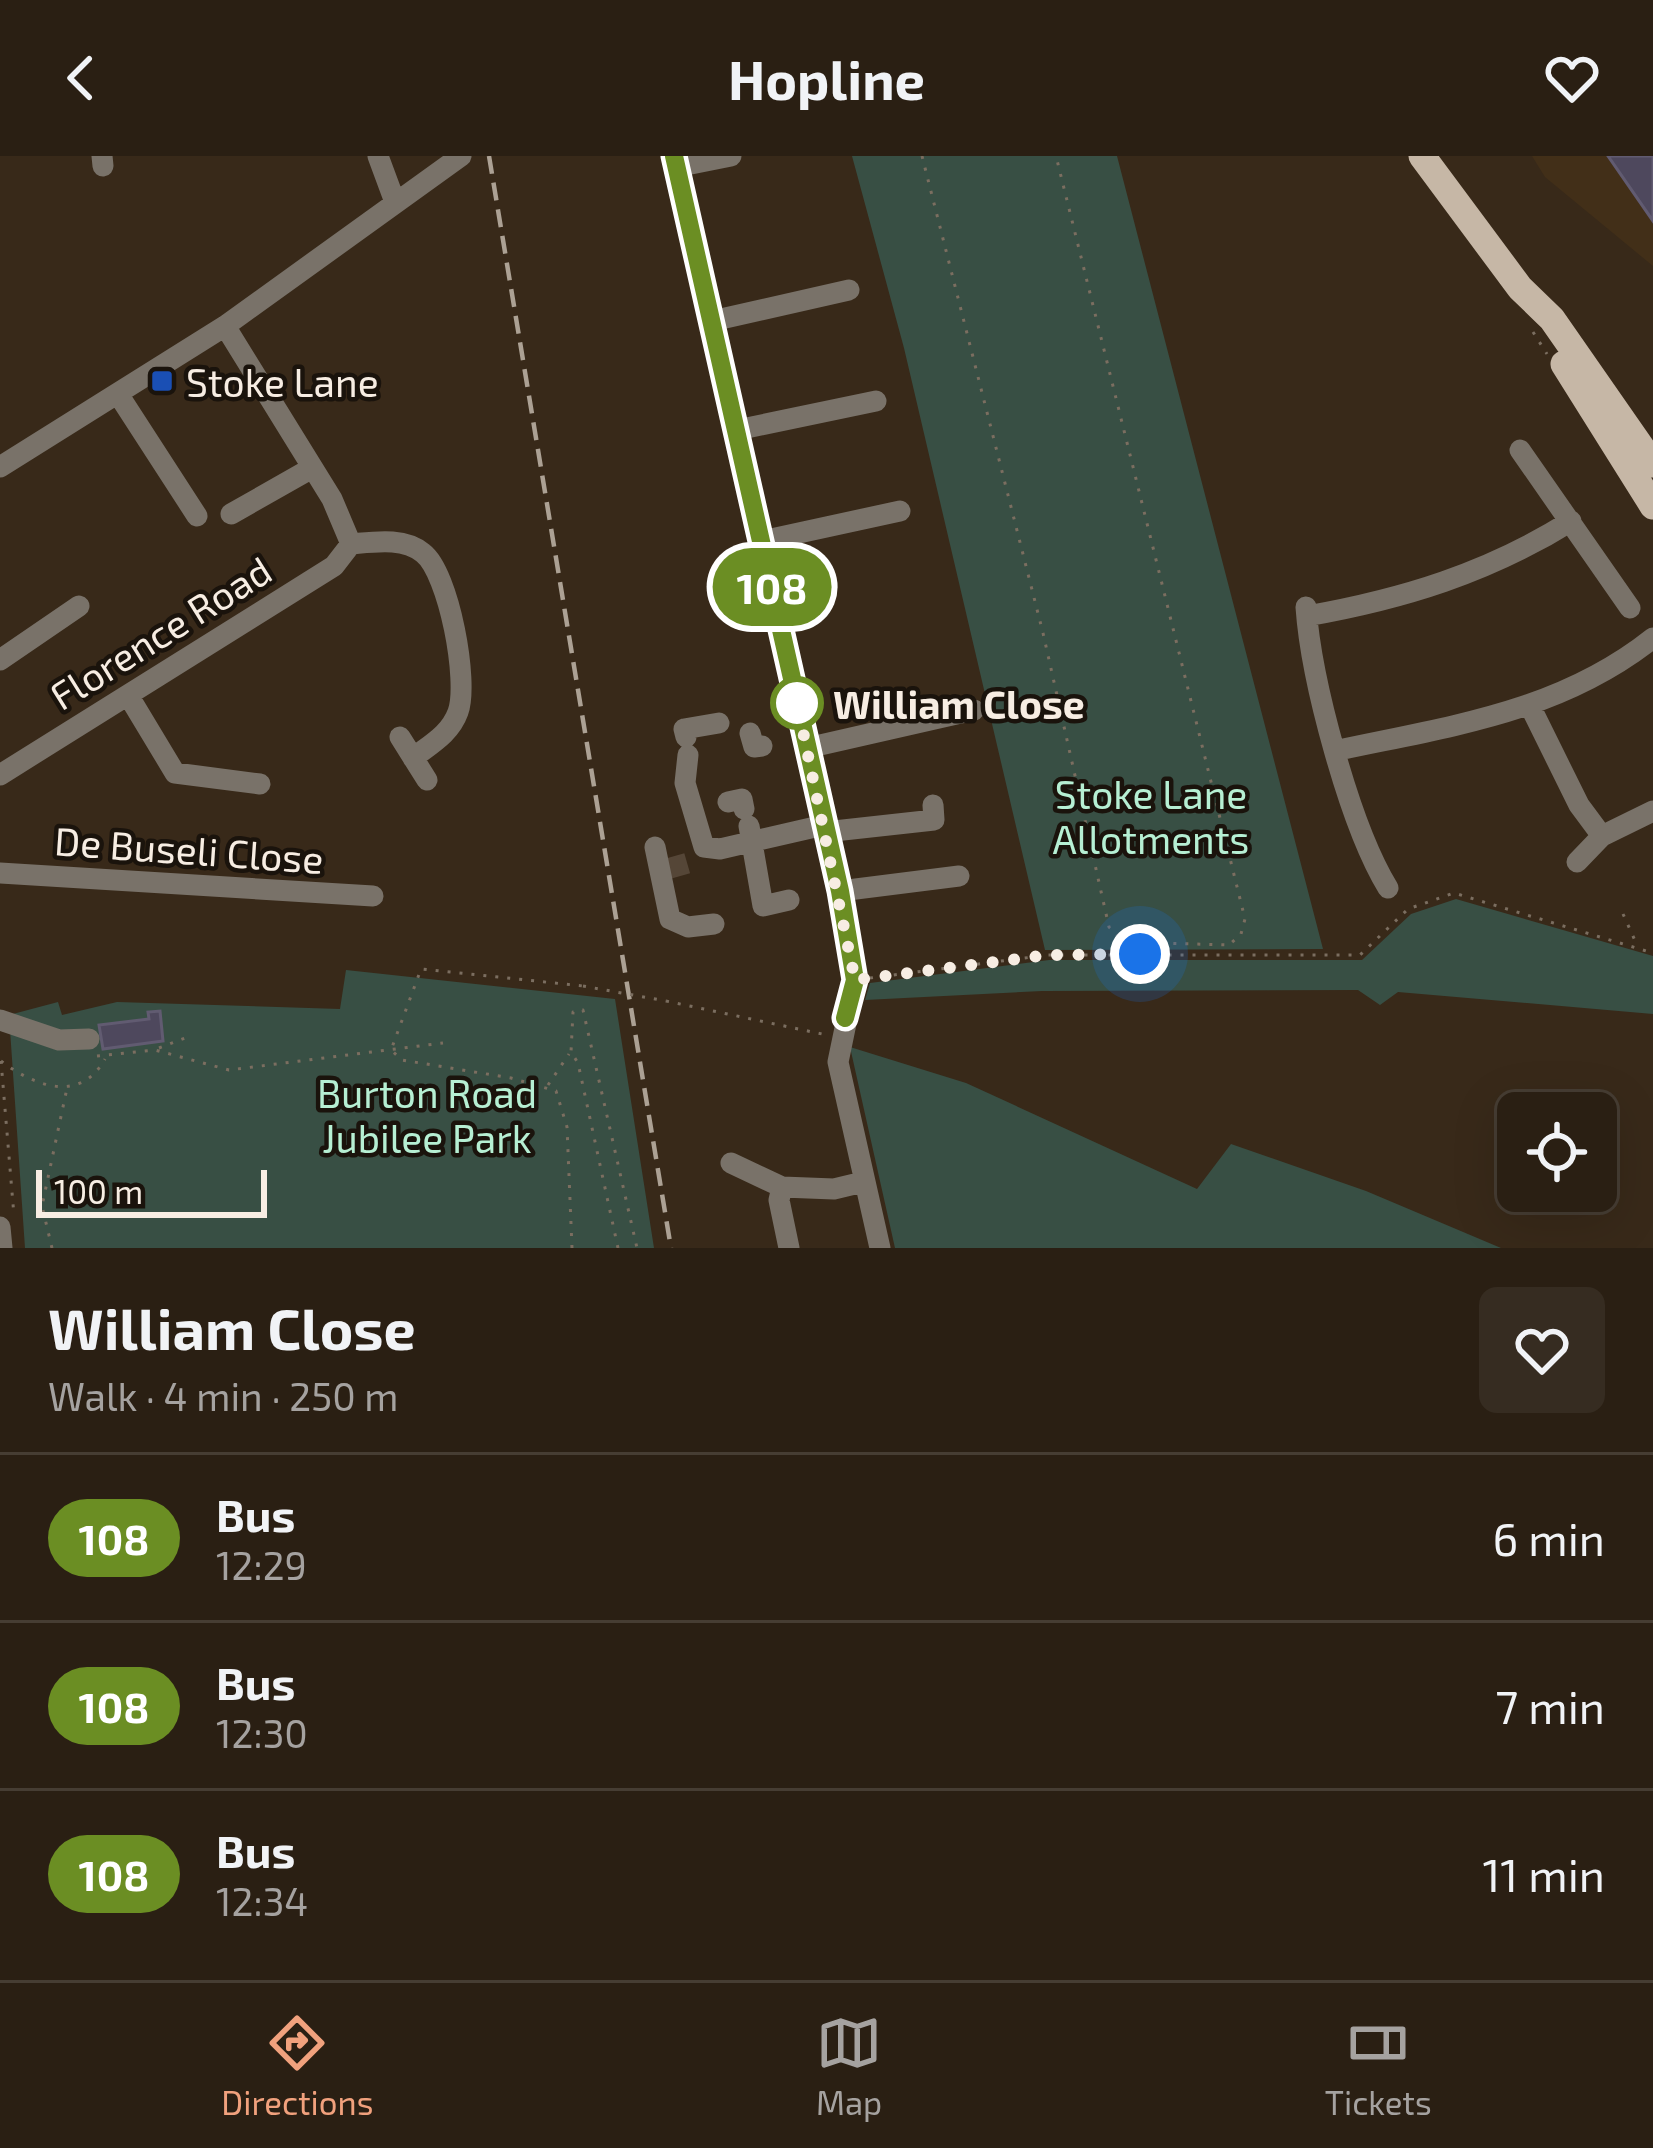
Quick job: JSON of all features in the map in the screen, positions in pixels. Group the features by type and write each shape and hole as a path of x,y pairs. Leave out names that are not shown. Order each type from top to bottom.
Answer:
{"main road":[{"path":"1422,156 1520,288 1653,506"},
{"path":"1520,288 1552,319 1653,464"}],"street":[{"path":"378,156 395,202"},
{"path":"0,467 225,326 461,156"},
{"path":"731,156 675,162 840,891 855,980 838,1062 880,1248"},
{"path":"712,321 849,290"},
{"path":"225,326 312,468 351,544 408,544 424,554 444,585 460,708 448,731 413,758"},
{"path":"118,394 197,516"},
{"path":"737,430 877,402"},
{"path":"1520,450 1630,608"},
{"path":"231,514 312,468"},
{"path":"763,541 900,511"},
{"path":"1388,888 1351,806 1311,662 1306,612 1343,612 1471,575 1511,559 1571,521"},
{"name":"Florence Road","path":"0,775 334,566 351,544"},
{"path":"0,661 79,606"},
{"path":"1339,750 1470,726 1531,708 1647,646"},
{"path":"128,695 175,773 260,784"},
{"path":"1531,708 1579,805 1602,836"},
{"path":"764,740 806,742 974,710"},
{"path":"714,924 688,927 670,919 680,863 684,729 718,723"},
{"path":"400,737 427,780"},
{"path":"680,863 743,820 824,828 934,820 933,805"},
{"path":"1576,862 1602,836 1653,811"},
{"path":"743,820 764,906 789,900"},
{"path":"655,847 680,863"},
{"name":"De Buseli Close","path":"0,873 373,896"},
{"path":"840,891 959,876"},
{"path":"0,1020 93,1048"},
{"path":"730,1163 782,1187 834,1189 863,1182"},
{"path":"782,1187 779,1200 789,1248"},
{"path":"2,1248 7,1222"}],"path":[{"path":"922,156 1043,633 1109,927 1124,942 1229,945 1241,934 1245,920 1056,156"},
{"path":"855,980 1048,955 1360,955 1408,909 1454,893 1653,952"},
{"path":"1624,914 1637,948"},
{"path":"391,1051 421,969 583,986 843,1030"},
{"path":"618,1248 571,1052 573,1012 583,1010 637,1248"},
{"path":"93,1048 106,1055 155,1050 185,1038"},
{"path":"155,1050 229,1070 443,1043"},
{"path":"391,1051 402,1060 556,1091 567,1127 572,1248"},
{"path":"547,1086 557,1065 571,1052"},
{"path":"0,1060 48,1088 67,1088 94,1074 106,1055"},
{"path":"0,1060 7,1222"},
{"path":"52,1248 42,1206 67,1088"}],"shaded area":[{"path":"1532,156 1653,156 1653,266 1545,177"}],"green space":[{"name":"Stoke Lane Allotments","path":"852,156 1117,156 1323,949 1045,950 904,348"},
{"path":"1456,899 1653,956 1653,1014 1398,992 1380,1005 1358,990 1042,991 865,1000 870,983 1049,960 1362,960 1411,914"},
{"name":"Burton Road Jubilee Park","path":"346,970 615,999 654,1248 25,1248 9,1015 58,1002 62,1015 117,1002 340,1009"},
{"path":"850,1047 966,1083 1197,1189 1231,1144 1366,1191 1501,1248 895,1248"}],"building":[{"path":"1608,156 1653,156 1653,221"},
{"path":"160,1011 163,1041 103,1049 99,1025 149,1019 148,1012"}],"tunnel":[{"path":"667,869 688,863"}],"railway":[{"path":"489,156 671,1248"}],"bus line":[{"name":"108","path":"674,156 840,891 855,980 845,1018"}],"place":[{"name":"Stoke Lane","path":"162,381"},
{"name":"William Close","path":"797,703"}],"route":[{"path":"797,703 796,698 855,980 1048,955 1140,954"}]}
